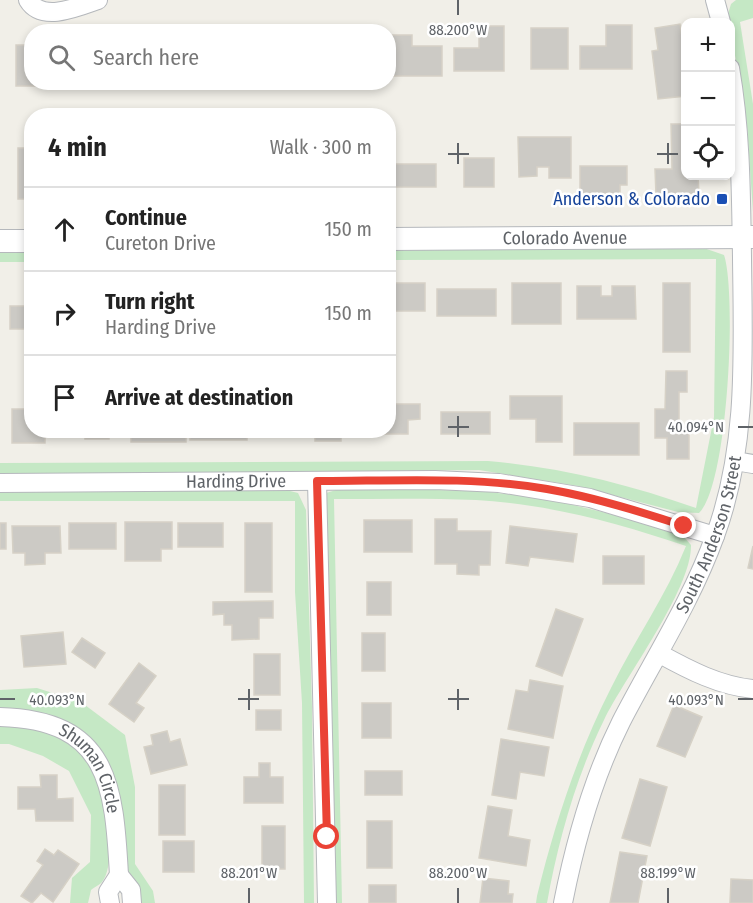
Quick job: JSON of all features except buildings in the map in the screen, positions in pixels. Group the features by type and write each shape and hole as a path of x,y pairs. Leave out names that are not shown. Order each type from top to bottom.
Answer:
{"street":[{"path":"28,0 32,6 42,11 59,11 98,0"},
{"path":"715,0 720,18"},
{"name":"South Anderson Street","path":"563,903 590,798 608,752 660,654 715,536 744,463 743,358 747,237 730,72"},
{"name":"Colorado Avenue","path":"396,239 747,237"},
{"path":"0,241 24,241"},
{"name":"Harding Drive","path":"0,483 435,480 545,489 633,509 715,536"},
{"path":"317,481 327,903"},
{"path":"660,654 688,669 722,682 753,689"},
{"name":"Shuman Circle","path":"0,717 45,722 60,728 80,741 96,757 112,793 119,875 131,890 132,903"},
{"name":"Shuman Circle","path":"110,903 108,892 119,875"}],"green space":[{"path":"736,0 753,0 753,18 740,22 753,104 753,212 747,126 735,55 735,18 729,18 728,14 731,4"},
{"path":"698,246 724,255 730,308 723,430 717,467 709,496 699,513 678,512 578,486 479,470 0,475 0,463 488,461 568,472 645,491 696,508 714,417 716,259 396,260 396,248"},
{"path":"24,250 24,262 0,262 0,251"},
{"path":"343,488 481,491 548,499 661,526 684,537 691,545 681,585 656,633 604,720 585,764 562,833 547,903 536,903 537,896 551,842 577,764 611,688 686,546 609,522 556,510 503,502 458,499 334,499 342,903 332,903 326,493"},
{"path":"286,490 298,493 306,510 312,707 314,903 304,903 302,703 295,592 295,501 0,501 0,491"},
{"path":"37,688 81,702 125,735 135,787 135,864 153,891 155,903 136,903 123,871 117,791 48,718 16,709 0,709 0,690"},
{"path":"0,720 41,729 62,737 82,755 98,779 108,815 110,853 106,874 101,883 91,890 88,903 70,903 72,878 90,862 91,815 69,771 43,756 9,744 0,744"}],"place":[{"name":"Anderson & Colorado","path":"722,199"}],"route":[{"path":"327,837 317,481 435,480 499,483 591,498 684,526"}]}
